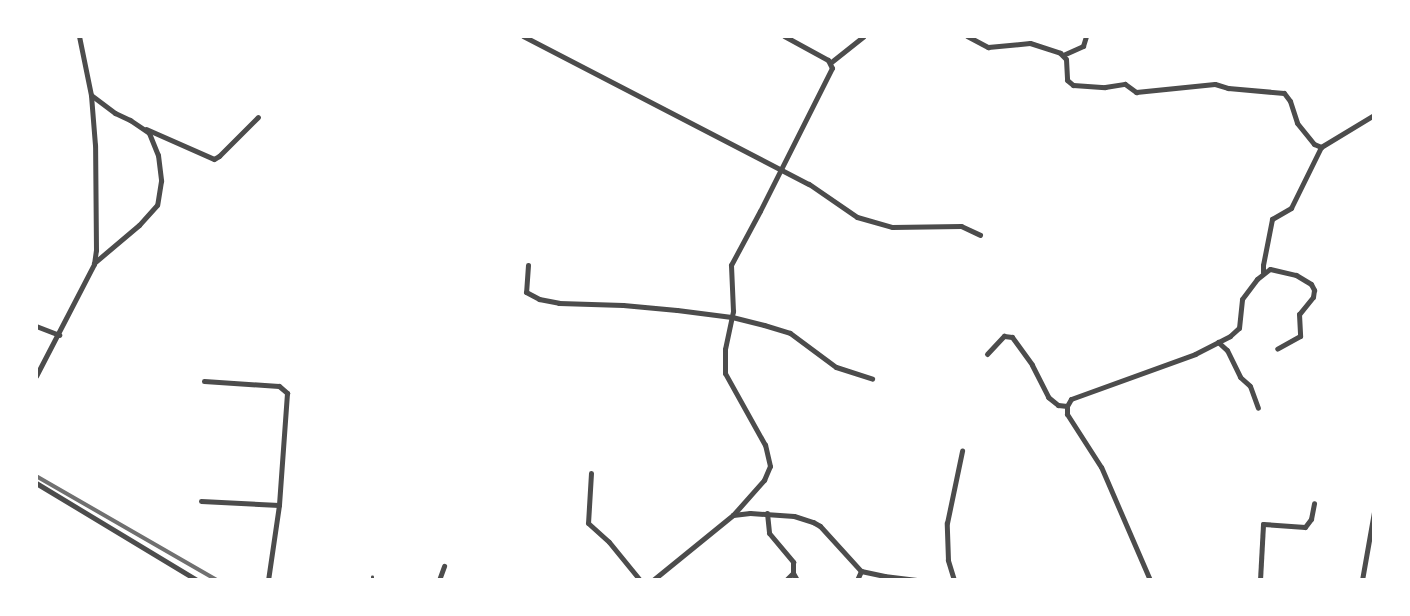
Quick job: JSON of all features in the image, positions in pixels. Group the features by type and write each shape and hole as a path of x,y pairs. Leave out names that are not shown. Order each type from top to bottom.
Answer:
{"street":[{"path":"79,36 91,95 95,145 94,264"},
{"path":"523,36 815,188 841,207 868,222 892,227 961,226 980,235"},
{"path":"784,36 830,63"},
{"path":"830,63 864,36"},
{"path":"967,36 988,48 1030,43 1063,55 1083,46 1086,36"},
{"path":"1063,55 1066,62 1067,80 1073,85 1105,87 1125,84 1136,92 1176,86 1215,84 1228,88 1284,93 1289,98 1297,123 1314,144 1322,147"},
{"path":"653,580 733,515 764,480 770,466 765,445 725,374 725,349 732,317 730,271 732,261 830,75 830,63"},
{"path":"91,95 115,113 214,159 258,118"},
{"path":"1263,272 1262,265 1272,219 1291,208 1322,147 1374,115"},
{"path":"36,376 59,335 94,264 121,241 156,205 161,181 158,155 149,133 140,126"},
{"path":"528,266 526,292 545,301 622,304 732,317 790,333 836,367 872,379"},
{"path":"1150,580 1101,467 1067,414 1067,406 1071,399 1195,354 1239,328 1242,299 1263,272 1270,269 1290,272 1311,284 1314,290 1313,297 1300,314 1300,336 1277,349"},
{"path":"36,326 59,335"},
{"path":"987,354 1004,336 1012,337 1032,365 1048,397 1058,406 1067,406"},
{"path":"1218,342 1227,350 1240,377 1250,386 1258,408"},
{"path":"204,381 279,386 286,390 287,412 278,505 268,580"},
{"path":"954,580 948,560 947,523 962,451"},
{"path":"591,473 588,523 609,542 640,580"},
{"path":"36,483 197,580"},
{"path":"200,501 278,505"},
{"path":"1260,580 1263,524 1305,526 1311,519 1314,502"},
{"path":"1362,580 1374,512"},
{"path":"733,515 767,513 794,516 813,522 820,526 861,570 884,576 917,580"},
{"path":"767,513 769,534 793,562 793,573 797,580"},
{"path":"439,580 444,566"},
{"path":"857,580 861,570"},
{"path":"786,580 793,573"}],"railway":[{"path":"36,476 217,580"}]}
